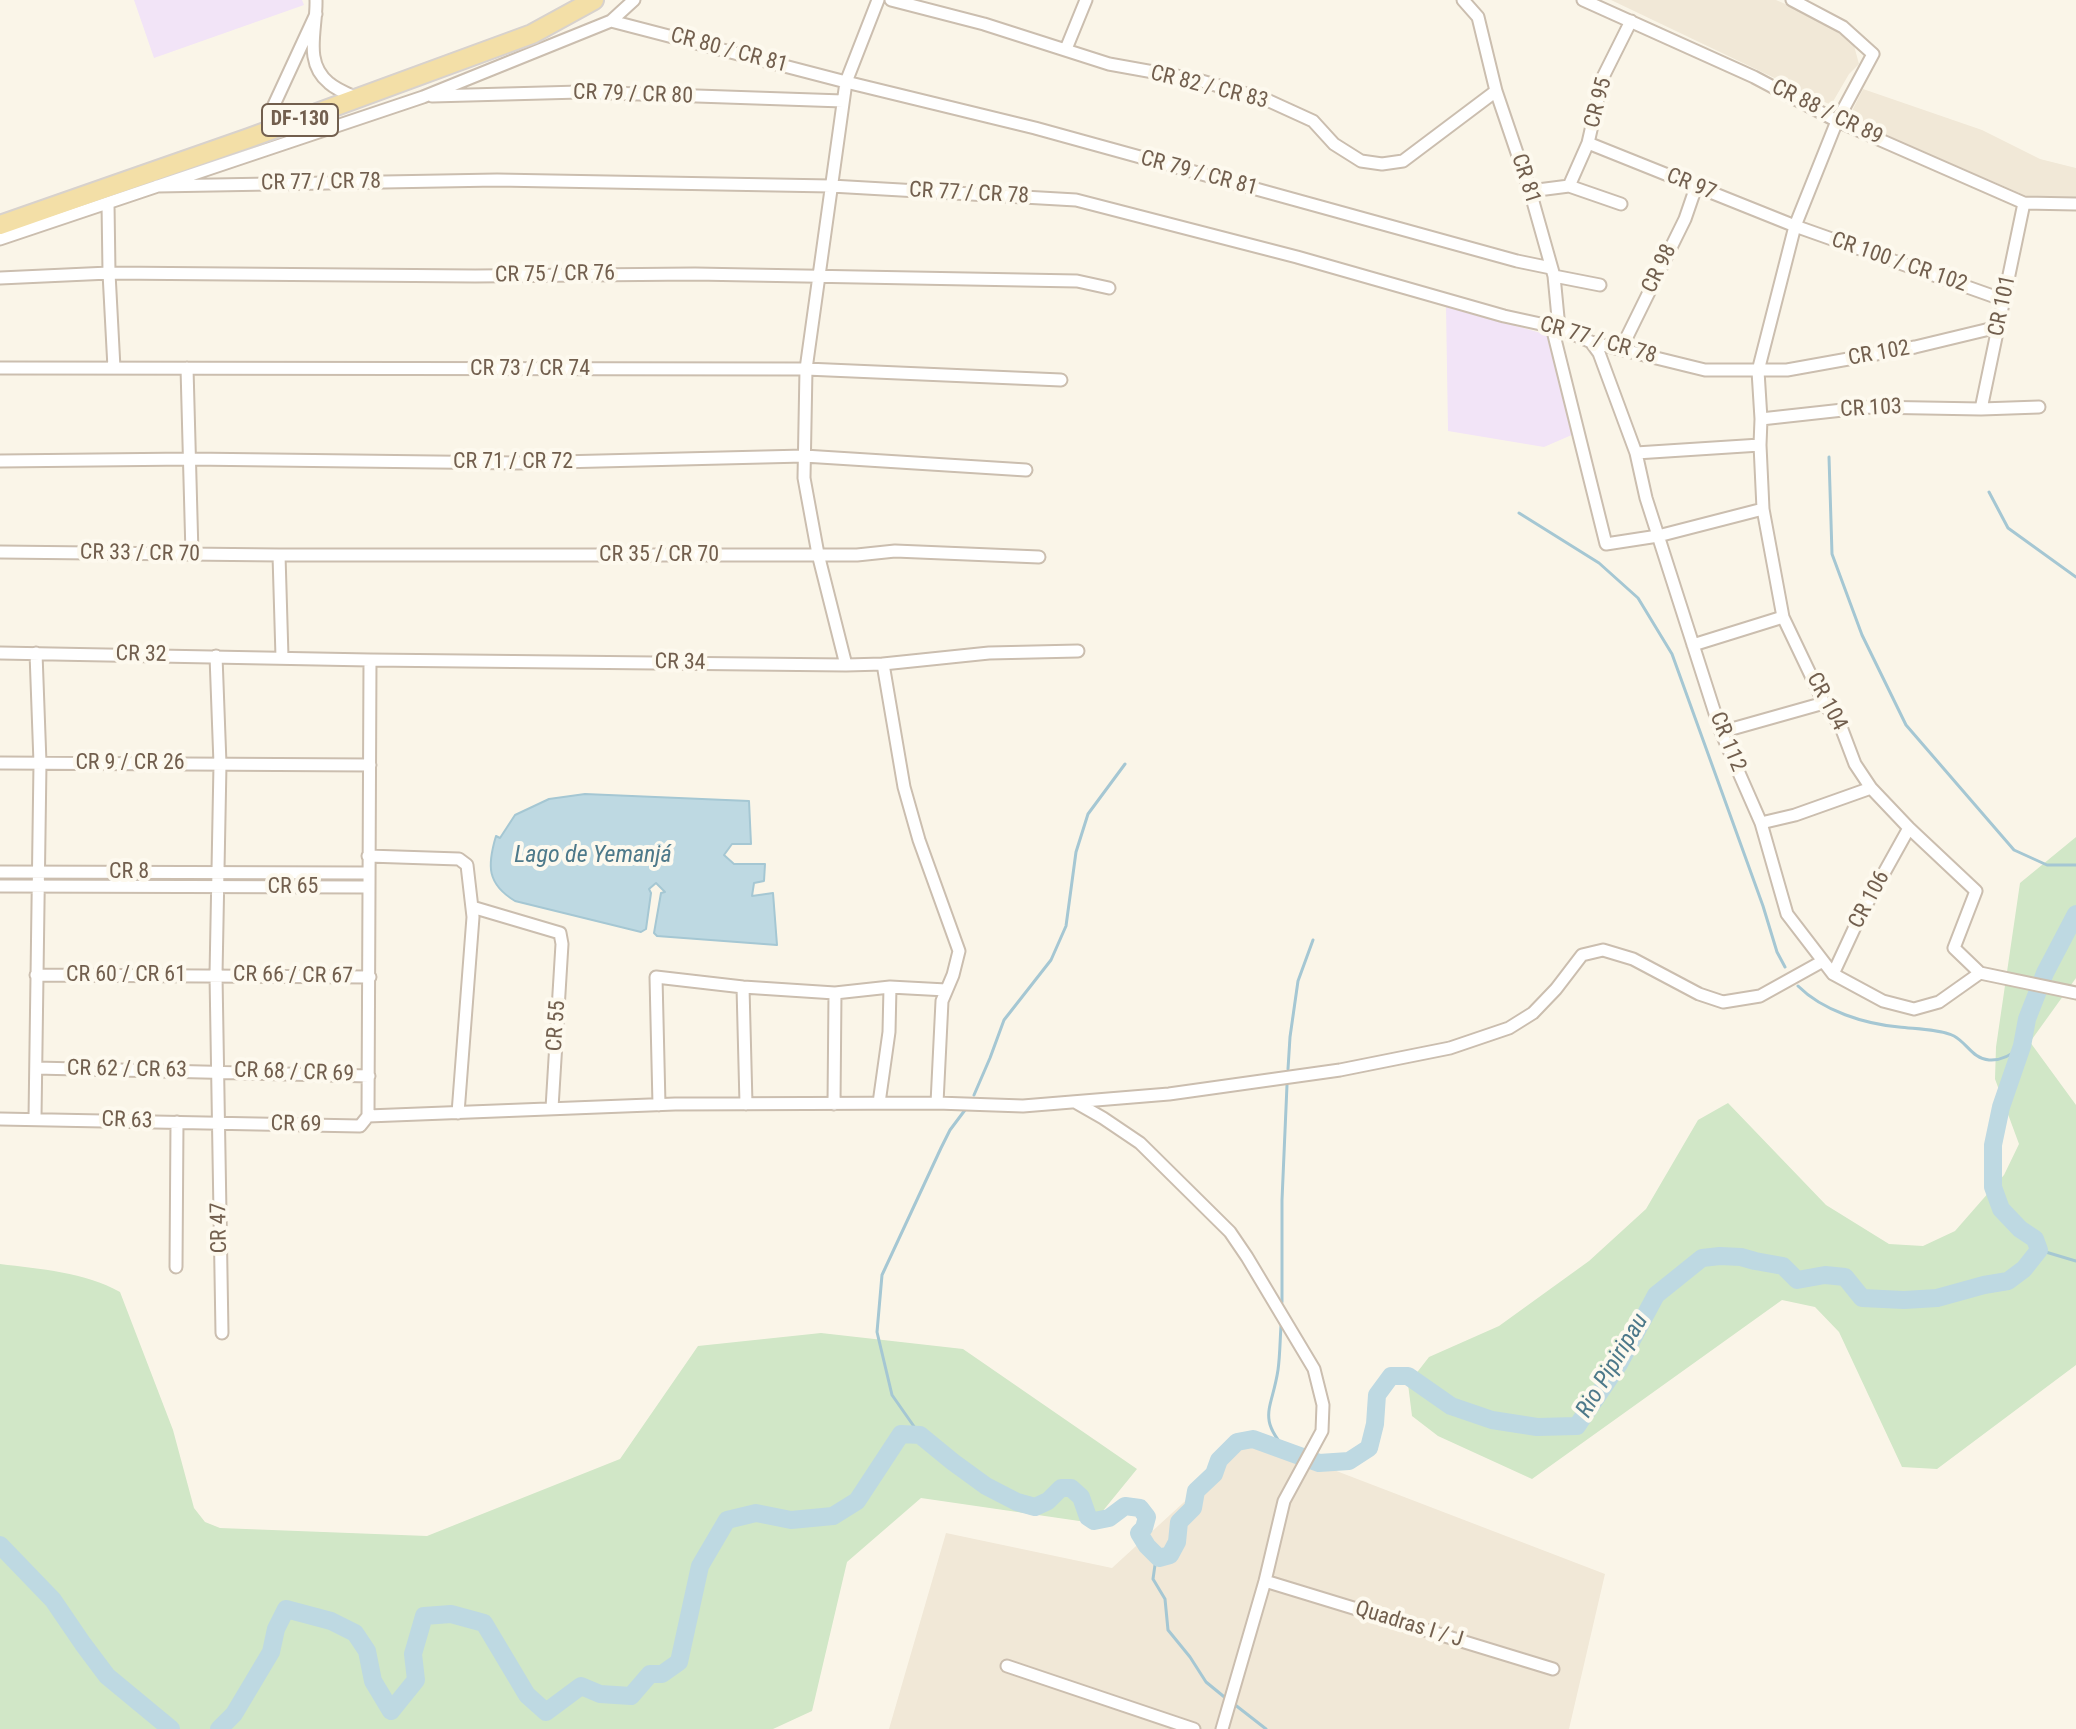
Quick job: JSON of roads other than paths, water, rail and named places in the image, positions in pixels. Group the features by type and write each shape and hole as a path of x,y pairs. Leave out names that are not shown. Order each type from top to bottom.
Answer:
{"main road":[{"name":"DF-130","path":"0,225 532,34 594,0"}],"street":[{"path":"316,0 313,51 317,70 330,84 357,98"},
{"path":"0,239 423,97 611,21 634,0"},
{"path":"846,665 818,554 804,478 806,369 846,82 878,0"},
{"name":"CR 82 / CR 83","path":"891,0 984,24 1109,64 1198,80 1267,100 1313,121 1334,144 1361,161 1382,164 1403,161 1496,91"},
{"path":"1066,49 1086,0"},
{"name":"CR 81","path":"1463,0 1478,17 1496,91 1530,191 1552,272 1556,328 1606,544 1658,536"},
{"name":"CR 104","path":"1792,0 1843,27 1873,54 1837,121 1795,226 1758,371 1763,509 1783,617 1824,703 1841,727 1855,764 1871,788 1976,891 1954,948 1980,973"},
{"name":"CR 88 / CR 89","path":"1592,2 1754,77 1837,121 2024,203 2076,204"},
{"path":"271,130 273,107 316,14"},
{"name":"CR 80 / CR 81","path":"611,21 846,82"},
{"name":"CR 95","path":"1569,186 1588,143 1603,77 1631,21"},
{"path":"475,76 480,95"},
{"name":"CR 79 / CR 81","path":"846,82 1035,128 1600,285"},
{"name":"CR 79 / CR 80","path":"423,97 580,92 843,101"},
{"name":"CR 97","path":"1588,143 1795,226"},
{"name":"CR 77 / CR 78","path":"157,186 497,180 831,186 1076,200 1556,328 1591,342 1705,370 1758,371"},
{"path":"1530,191 1569,186 1621,204"},
{"name":"CR 98","path":"1621,349 1685,219 1696,187"},
{"path":"108,203 114,368"},
{"name":"CR 101","path":"1981,409 2024,203"},
{"name":"CR 100 / CR 102","path":"1795,226 2004,300"},
{"name":"CR 75 / CR 76","path":"0,278 109,273 459,276 695,274 1077,281 1109,288"},
{"name":"CR 102","path":"1758,371 1787,370 1915,347 1998,327"},
{"name":"CR 112","path":"1591,342 1599,353 1636,453 1646,498 1721,732 1761,823 1787,914 1833,974 1883,1001 1914,1009 1939,1002 1980,973"},
{"name":"CR 73 / CR 74","path":"0,368 806,369 1061,380"},
{"path":"187,368 192,554"},
{"name":"CR 103","path":"1761,419 1870,407 2039,407"},
{"path":"1636,453 1760,445"},
{"name":"CR 71 / CR 72","path":"0,461 190,459 518,463 804,456 1026,470"},
{"path":"1658,536 1763,509"},
{"name":"CR 35 / CR 70","path":"279,555 857,555 895,551 1039,557"},
{"name":"CR 33 / CR 70","path":"0,552 279,555"},
{"path":"279,555 282,657"},
{"path":"1693,645 1783,617"},
{"name":"CR 34","path":"282,657 846,665 989,653 1078,651"},
{"name":"CR 32","path":"0,653 282,657"},
{"path":"35,1118 40,763 36,653"},
{"name":"CR 47","path":"216,656 220,764 216,975 222,1333"},
{"path":"370,660 368,1116 659,1105 937,1103 1023,1106 1169,1094 1325,1072 1450,1048 1509,1028 1533,1013 1582,955 1603,950 1633,959 1699,994 1723,1002 1760,996 1823,961"},
{"path":"883,664 904,787 919,840 959,951 942,1001 937,1103"},
{"path":"1721,732 1824,703"},
{"name":"CR 9 / CR 26","path":"0,763 370,765"},
{"path":"1761,823 1795,815 1871,788"},
{"name":"CR 106","path":"1833,974 1860,916 1909,828"},
{"path":"368,856 459,859 467,865 473,917 458,1113"},
{"name":"CR 8","path":"0,872 368,873"},
{"name":"CR 65","path":"0,886 368,887"},
{"name":"CR 55","path":"472,907 560,933 562,944 552,1108"},
{"path":"1980,973 2076,993"},
{"name":"CR 60 / CR 61","path":"36,975 216,975"},
{"name":"CR 66 / CR 67","path":"216,975 370,977"},
{"path":"659,1105 656,977 835,993 890,987 946,990"},
{"path":"743,987 746,1104"},
{"path":"879,1103 889,1032 890,987"},
{"path":"834,1104 835,993"},
{"name":"CR 62 / CR 63","path":"36,1068 218,1071"},
{"name":"CR 68 / CR 69","path":"218,1071 369,1076"},
{"path":"1074,1102 1140,1143 1230,1232 1314,1369 1323,1405 1322,1431 1284,1501 1265,1581 1222,1729"},
{"name":"CR 69","path":"219,1123 360,1126 368,1116"},
{"name":"CR 63","path":"0,1119 219,1123"},
{"path":"176,1267 177,1122"},
{"name":"Quadras I / J","path":"1265,1581 1553,1669"},
{"path":"1007,1666 1194,1729"}],"water":[{"name":"Lago de Yemanjá","path":"585,794 749,801 751,844 732,844 724,855 734,864 765,864 764,881 754,883 752,896 773,893 777,945 657,936 654,933 661,893 665,892 656,883 649,889 646,929 641,932 515,901 506,895 494,881 492,873 491,856 496,836 500,838 515,815 549,799"}],"waterway":[{"path":"1829,457 1832,554 1862,635 1906,725 2014,850 2047,865 2076,865"},
{"path":"1989,492 2008,528 2076,577"},
{"path":"1519,513 1599,563 1638,598 1672,654 1777,952 1785,967"},
{"path":"974,1095 1004,1020 1051,960 1066,926 1076,852 1088,814 1125,764"},
{"name":"Rio Pipiripau","path":"219,1729 234,1714 271,1652 276,1629 286,1609 331,1621 355,1633 367,1651 373,1681 391,1711 416,1680 413,1654 424,1616 451,1614 484,1623 527,1695 546,1712 581,1686 600,1694 631,1696 650,1674 662,1674 679,1662 700,1566 727,1520 756,1513 791,1520 833,1516 857,1501 901,1434 920,1435 986,1486 1017,1502 1035,1507 1048,1501 1061,1488 1071,1488 1081,1497 1088,1517 1094,1521 1109,1518 1125,1506 1140,1508 1147,1517 1139,1533 1159,1558 1170,1555 1177,1542 1179,1522 1193,1508 1196,1491 1214,1474 1219,1460 1237,1442 1253,1439 1319,1463 1349,1461 1369,1448 1377,1395 1391,1376 1408,1376 1451,1406 1492,1420 1537,1427 1577,1426 1619,1364 1656,1295 1702,1258 1741,1257 1783,1266 1797,1280 1825,1275 1845,1277 1862,1298 1937,1298 2008,1281 2024,1269 2039,1250 2035,1239 2020,1229 2001,1209 1993,1187 1993,1145 2027,1019 2045,973 2076,914"},
{"path":"1288,1069 1298,981 1313,940"},
{"path":"1798,986 1820,1003 1859,1019 1948,1034 1983,1059 2003,1058 2022,1046"},
{"path":"1282,1302 1287,1085"},
{"path":"920,1435 892,1395 877,1332 882,1275 950,1130 965,1110"},
{"path":"2039,1250 2076,1261"},
{"path":"1281,1326 1279,1365 1269,1421 1288,1452"},
{"path":"0,1545 53,1600 107,1676 171,1729"},
{"path":"1159,1558 1153,1579 1165,1599 1168,1630 1206,1682 1228,1700"},
{"path":"1234,1704 1266,1729"}]}
